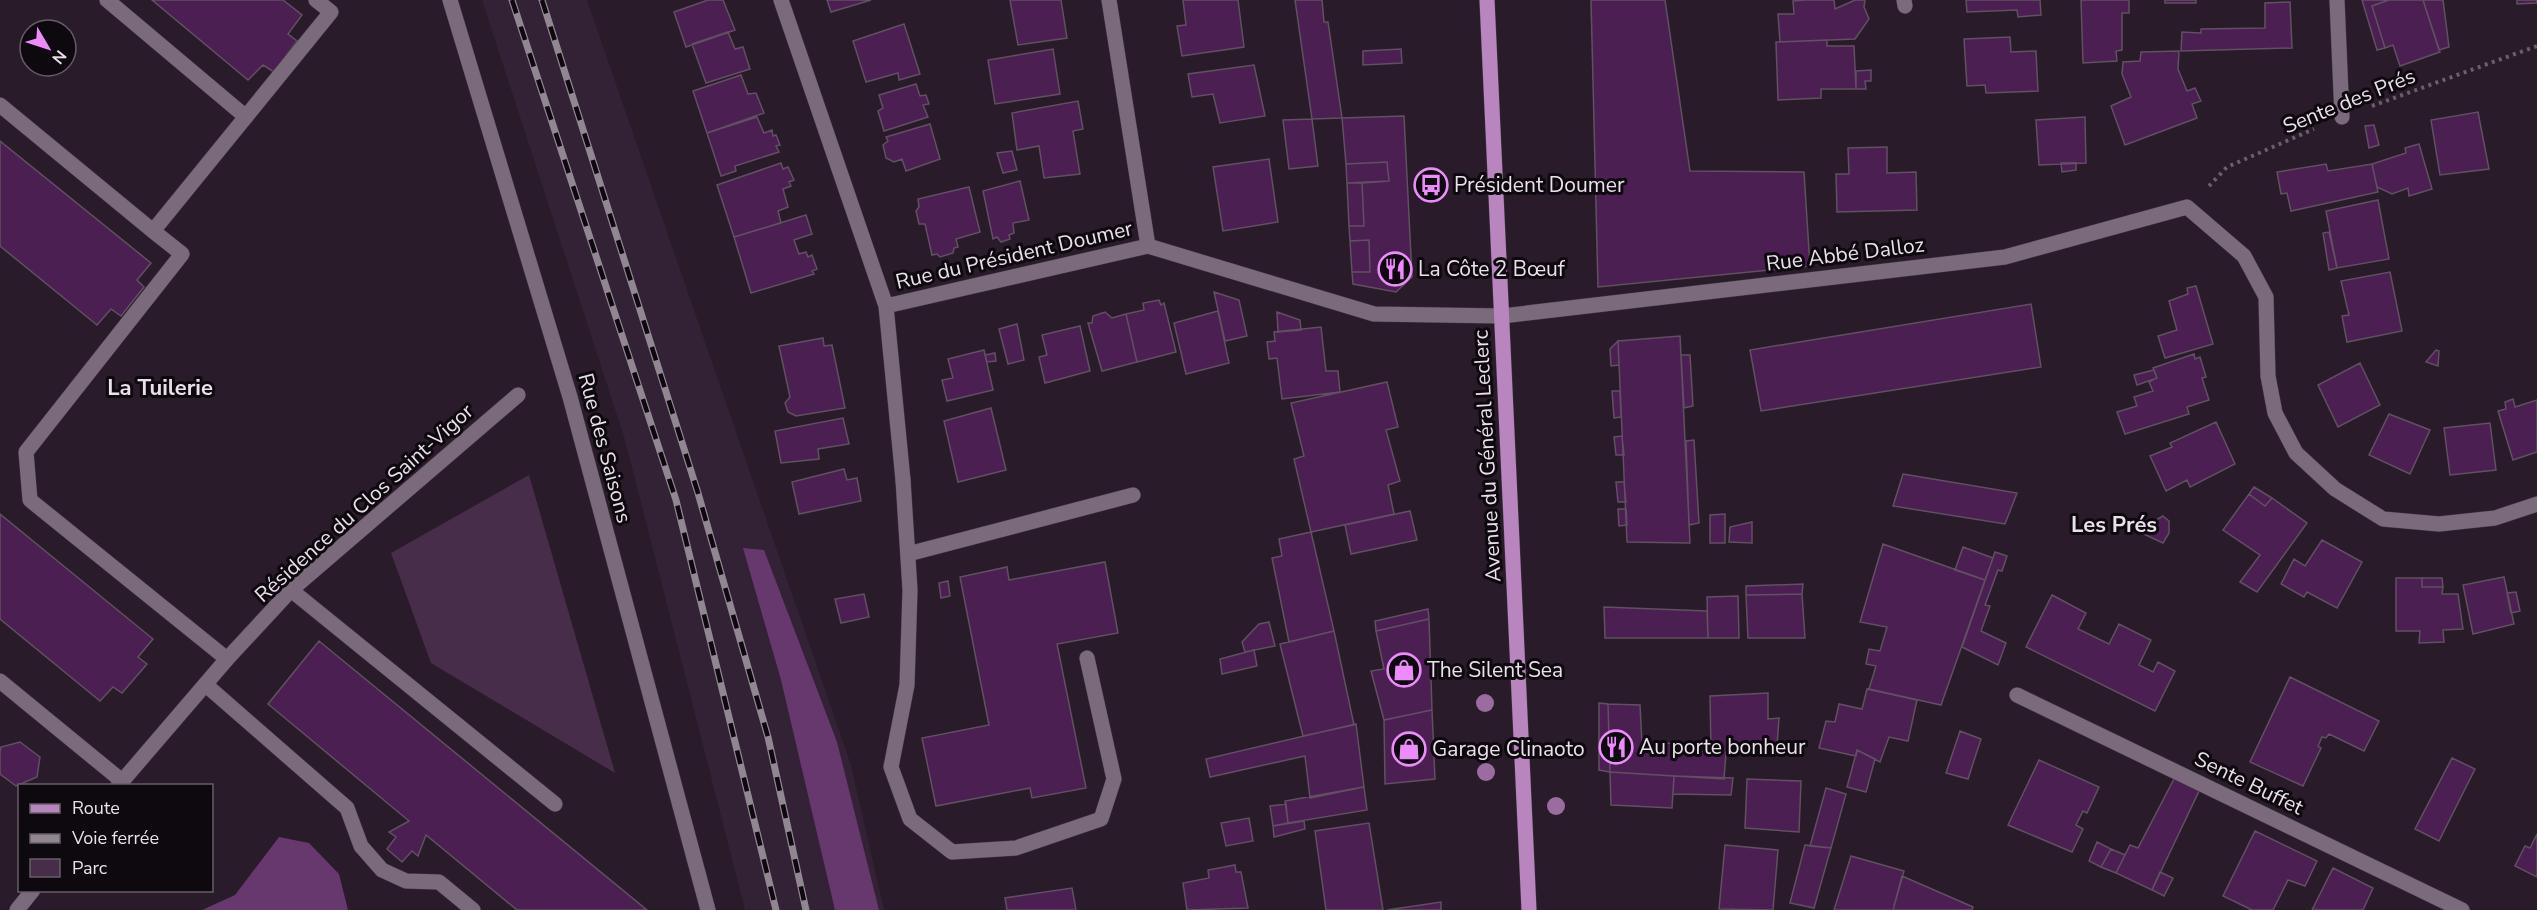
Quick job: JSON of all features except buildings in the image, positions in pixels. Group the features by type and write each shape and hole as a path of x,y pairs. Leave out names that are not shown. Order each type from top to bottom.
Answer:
{"main road":[{"name":"Avenue du Général Leclerc","path":"1487,0 1528,910"}],"street":[{"path":"107,0 246,117"},
{"path":"153,231 331,12 316,0"},
{"name":"Rue des Saisons","path":"450,0 570,397 708,910"},
{"path":"781,0 886,306 903,480 910,590 907,685 891,767 910,819 952,852 1016,848 1101,819 1114,779 1087,658"},
{"path":"1109,0 1148,246"},
{"path":"2337,0 2342,117"},
{"path":"0,105 182,254 26,452 30,500 227,660"},
{"path":"2187,207 2244,256 2266,297 2268,375 2275,413 2296,453 2335,489 2383,519 2439,524 2495,518 2537,504"},
{"name":"Rue Abbé Dalloz","path":"1502,316 2005,257 2187,207"},
{"name":"Rue du Président Doumer","path":"886,306 1148,246 1374,314 1502,316"},
{"name":"Résidence du Clos Saint-Vigor","path":"0,681 120,783 291,590 518,395"},
{"path":"908,554 1133,495"},
{"path":"291,590 555,804"},
{"path":"206,685 347,808 361,846 382,870 406,882 439,882 473,910"},
{"name":"Sente Buffet","path":"2017,695 2462,910"},
{"path":"17,910 32,892"}],"path":[{"name":"Sente des Prés","path":"2187,207 2228,167 2342,117 2537,46"}],"shaded area":[{"path":"482,0 587,0 851,765 884,910 745,910 625,440"},
{"path":"743,548 764,550 837,742 879,910 835,910 781,680"},
{"path":"279,837 309,843 339,874 348,910 202,910 235,895"}],"green space":[{"path":"529,475 615,773 431,663 391,553"}],"railway":[{"path":"512,0 676,500 776,910"},
{"path":"542,0 698,493 768,737 806,910"}],"place":[{"name":"Président Doumer","path":"1431,185"},
{"name":"La Côte 2 Bœuf","path":"1395,269"},
{"name":"The Silent Sea","path":"1404,670"},
{"name":"Au porte bonheur","path":"1616,747"},
{"name":"Garage Clinaoto","path":"1409,749"}],"district":[{"name":"La Tuilerie","path":"160,387"},
{"name":"Les Prés","path":"2114,524"}]}
